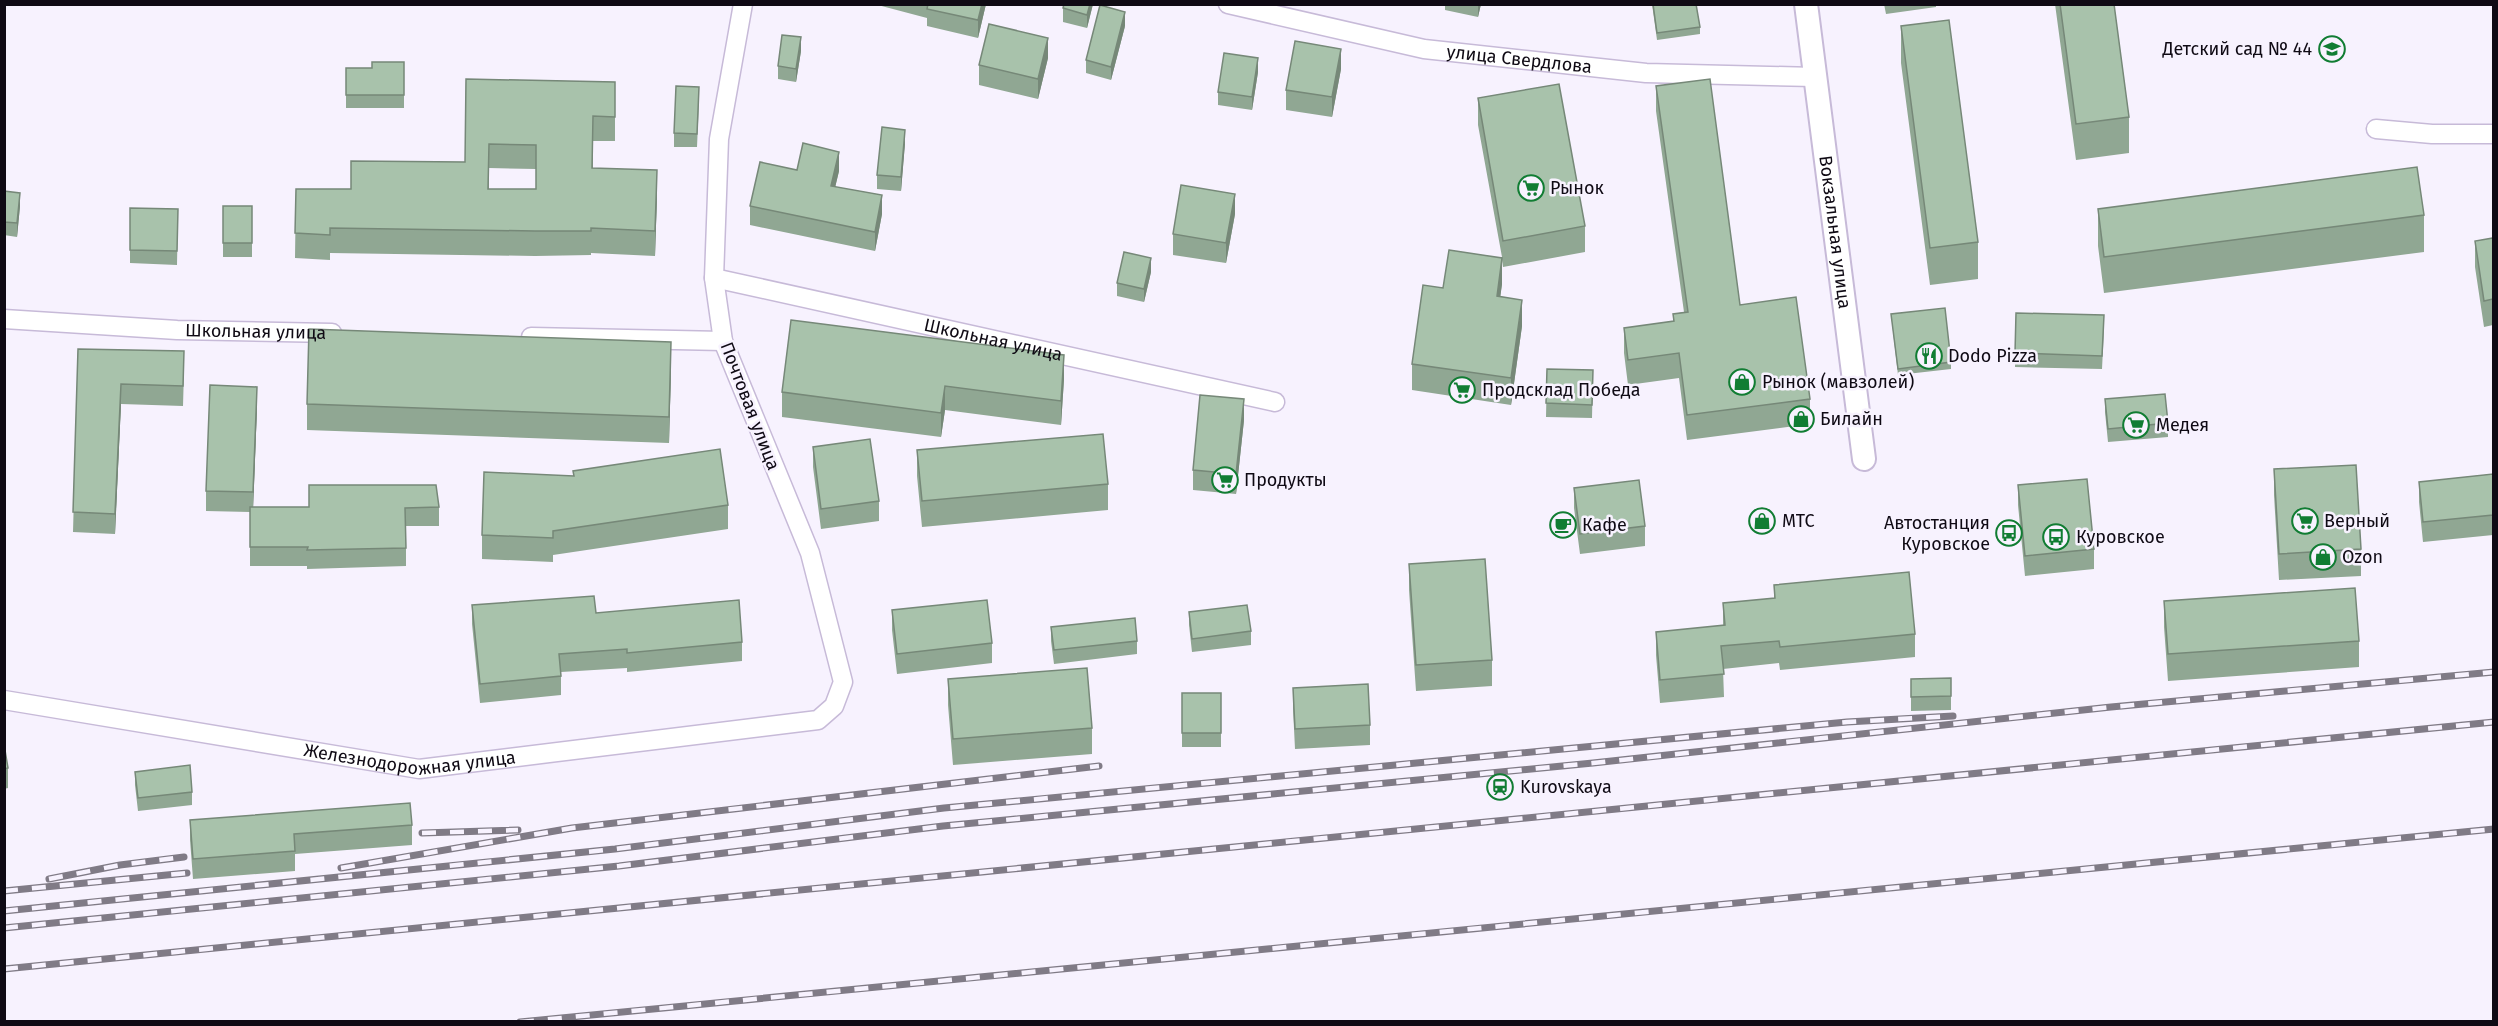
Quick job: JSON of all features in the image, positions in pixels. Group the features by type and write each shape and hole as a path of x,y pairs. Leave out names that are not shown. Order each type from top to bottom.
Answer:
{"street":[{"name":"Почтовая улица","path":"743,4 719,139 714,278 723,342 810,553 843,682 834,706 818,720"},
{"name":"улица Свердлова","path":"1228,4 1424,49 1646,73 1815,77"},
{"name":"Вокзальная улица","path":"1806,4 1864,459"},
{"path":"2376,129 2432,134 2493,134"},
{"name":"Школьная улица","path":"714,278 1275,402"},
{"name":"Школьная улица","path":"4,319 177,330 355,334"},
{"path":"510,337 723,342"},
{"name":"Железнодорожная улица","path":"4,700 419,769 818,720"}],"building":[{"path":"928,4 982,4 978,20 927,9"},
{"path":"1064,4 1090,4 1087,15 1063,8"},
{"path":"1653,4 1696,4 1700,27 1657,33"},
{"path":"2060,4 2114,4 2129,117 2076,124"},
{"path":"1100,5 1125,12 1111,67 1086,60"},
{"path":"1949,20 1978,242 1930,248 1901,26"},
{"path":"989,24 1048,38 1038,79 979,65"},
{"path":"782,35 801,37 796,69 778,66"},
{"path":"1295,41 1341,49 1332,97 1286,90"},
{"path":"1224,53 1258,58 1252,97 1218,92"},
{"path":"372,62 404,62 404,95 346,95 346,68 372,68"},
{"path":"466,79 615,82 615,117 593,116 592,168 657,170 655,231 591,228 591,231 535,231 330,228 330,235 295,233 296,189 351,189 351,161 465,162","holes":["489,144 536,145 536,189 488,189"]},
{"path":"1710,79 1740,305 1796,297 1810,399 1687,415 1679,353 1628,360 1624,328 1674,321 1673,314 1688,312 1656,86"},
{"name":"Рынок","path":"1559,84 1585,226 1503,241 1478,98"},
{"path":"676,86 699,87 697,134 674,133"},
{"path":"882,127 905,130 901,177 877,175"},
{"path":"803,143 839,152 831,186 882,195 875,232 750,206 760,162 797,170"},
{"path":"2417,167 2424,215 2104,257 2098,209"},
{"path":"1181,185 1235,194 1226,243 1173,234"},
{"path":"4,191 20,193 17,223 4,222"},
{"path":"223,206 252,206 252,243 223,243"},
{"path":"130,208 178,209 177,251 130,250"},
{"path":"2493,238 2493,299 2484,301 2475,241"},
{"path":"1449,250 1502,258 1497,296 1522,300 1511,378 1412,364 1423,285 1443,288"},
{"path":"1124,252 1151,258 1144,289 1117,283"},
{"path":"1945,308 1951,362 1898,369 1891,314"},
{"path":"2016,313 2104,315 2102,356 2015,353"},
{"path":"791,320 1064,355 1061,401 945,386 941,413 782,392"},
{"path":"309,329 671,342 669,417 307,404"},
{"path":"78,349 184,351 183,386 121,384 115,514 73,512"},
{"path":"1547,369 1593,370 1592,405 1546,403"},
{"path":"210,385 257,387 253,492 206,491"},
{"path":"2165,394 2168,423 2108,429 2105,399"},
{"path":"1200,395 1244,399 1236,474 1193,470"},
{"path":"1103,434 1108,484 922,501 917,450"},
{"path":"870,439 879,501 821,509 813,447"},
{"path":"720,449 728,505 553,531 553,538 482,535 484,472 574,476 573,471"},
{"path":"2356,465 2361,549 2279,554 2274,469"},
{"path":"2493,474 2493,515 2423,522 2419,482"},
{"name":"Куровское","path":"2087,479 2094,549 2025,556 2018,485"},
{"path":"1639,480 1645,526 1580,534 1574,488"},
{"path":"309,485 436,485 439,507 405,508 406,548 307,550 308,547 250,547 250,507 309,507"},
{"path":"1485,559 1492,660 1416,665 1409,564"},
{"path":"1909,572 1915,634 1780,647 1779,641 1721,646 1724,674 1660,680 1656,632 1725,625 1723,603 1775,598 1774,585"},
{"path":"2355,588 2359,641 2168,654 2164,601"},
{"path":"594,596 596,613 739,600 742,642 627,653 627,649 559,654 561,676 480,684 472,605"},
{"path":"987,600 992,643 897,654 892,610"},
{"path":"1247,605 1251,631 1192,639 1189,612"},
{"path":"1135,618 1137,641 1054,650 1051,627"},
{"path":"1087,668 1092,728 953,739 948,679"},
{"path":"1951,678 1951,696 1911,697 1911,679"},
{"path":"1368,684 1370,725 1295,729 1293,688"},
{"path":"1182,693 1221,693 1221,733 1182,733"},
{"path":"4,744 8,768 4,769"},
{"path":"190,765 192,792 138,798 135,772"},
{"path":"410,803 412,825 294,834 295,851 193,859 190,820"}],"railway":[{"path":"4,928 619,866 943,826 1593,763 2111,707 2494,672"},
{"path":"4,911 615,849 944,808 1847,722 1953,716"},
{"path":"4,969 2494,722"},
{"path":"341,868 572,828 1099,766"},
{"path":"520,1022 2494,829"},
{"path":"422,833 518,830"},
{"path":"49,879 120,865 184,857"},
{"path":"4,891 187,873"}],"place":[{"name":"Детский сад № 44","path":"2332,49"},
{"name":"Рынок","path":"1531,188"},
{"name":"Dodo Pizza","path":"1929,356"},
{"name":"Рынок (мавзолей)","path":"1742,382"},
{"name":"Продсклад Победа","path":"1462,390"},
{"name":"Билайн","path":"1801,419"},
{"name":"Медея","path":"2136,425"},
{"name":"Продукты","path":"1225,480"},
{"name":"МТС","path":"1762,521"},
{"name":"Верный","path":"2305,521"},
{"name":"Кафе","path":"1563,525"},
{"name":"Автостанция Куровское","path":"2009,533"},
{"name":"Куровское","path":"2056,537"},
{"name":"Ozon","path":"2323,557"},
{"name":"Kurovskaya","path":"1500,787"}]}
